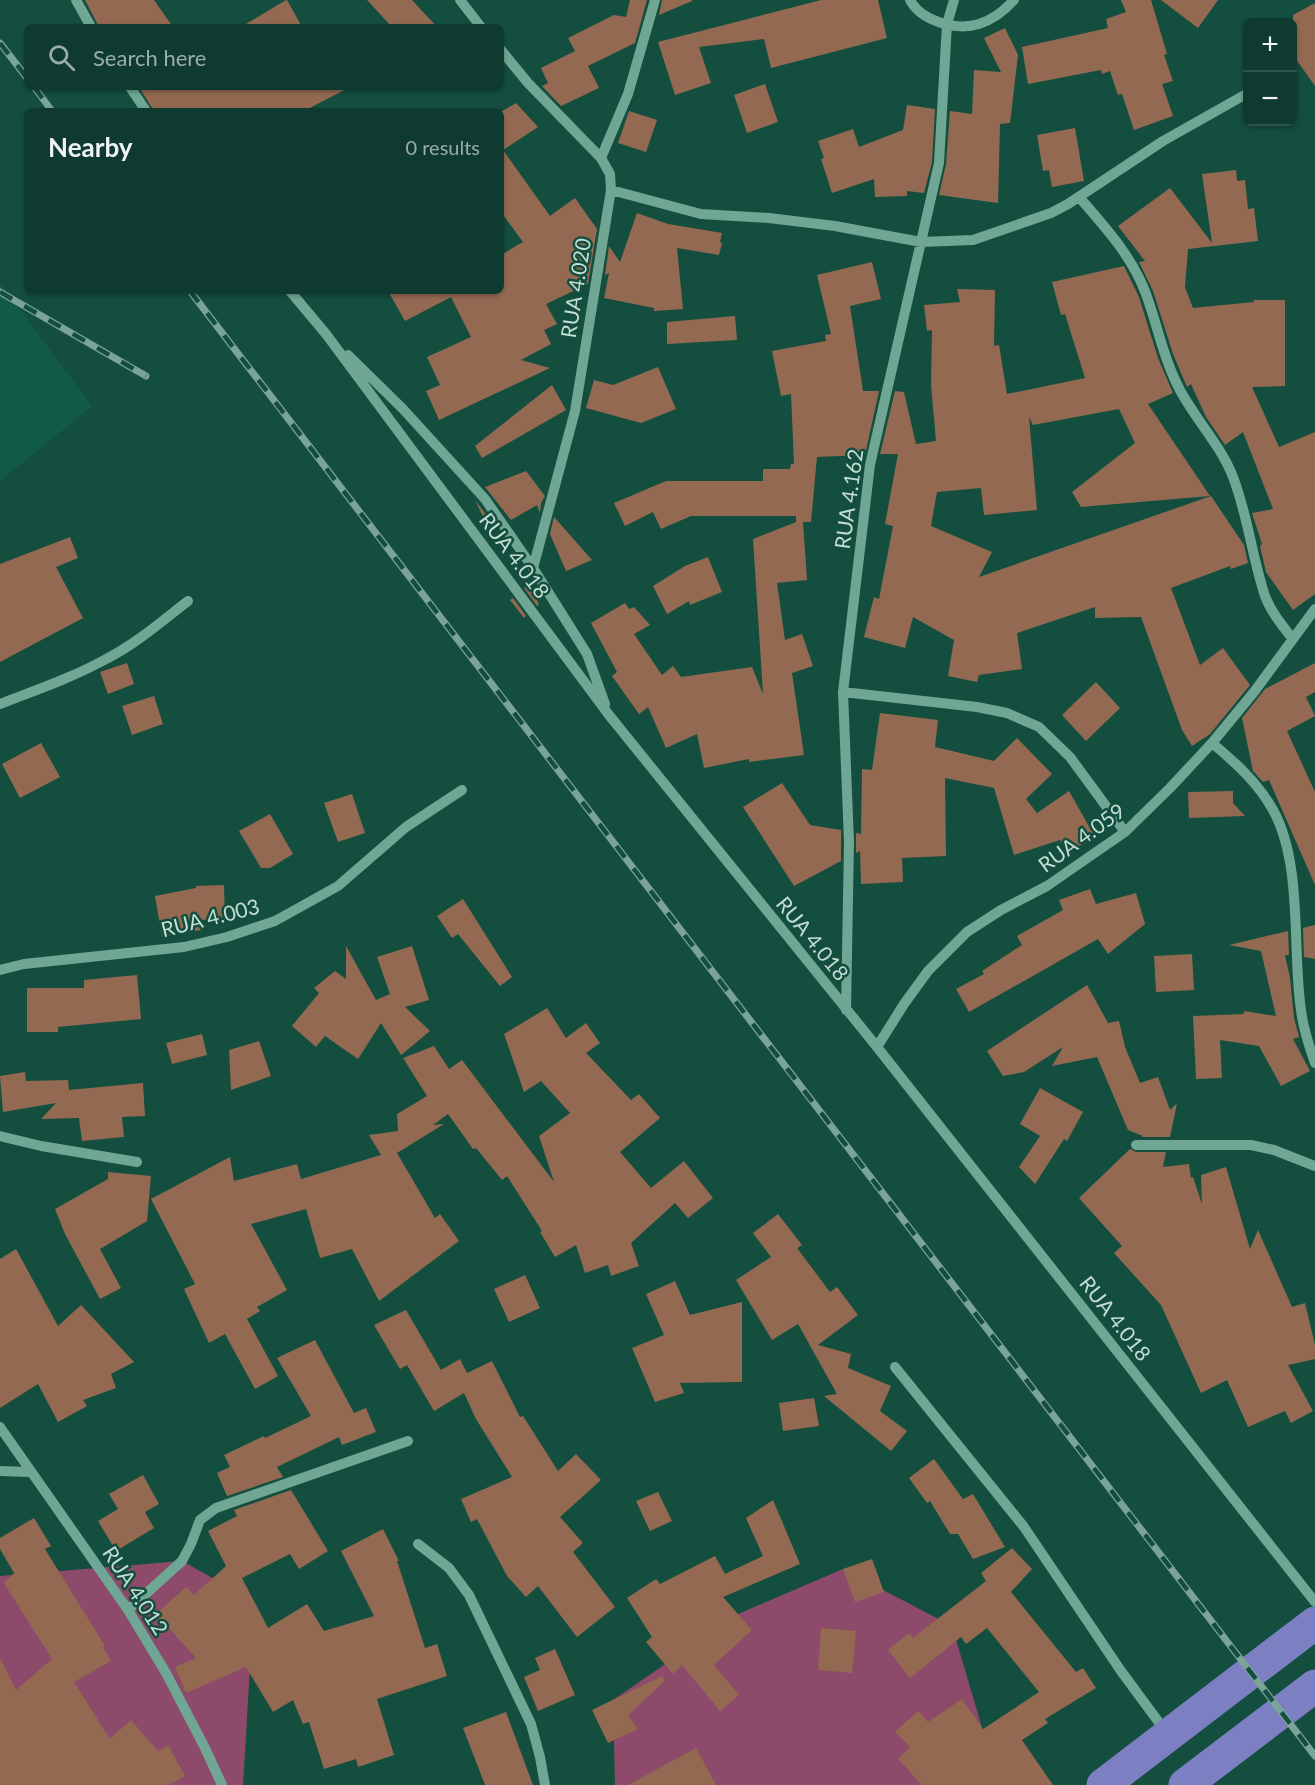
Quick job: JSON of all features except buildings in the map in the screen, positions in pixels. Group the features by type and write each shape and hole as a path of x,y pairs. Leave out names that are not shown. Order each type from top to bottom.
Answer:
{"main road":[{"path":"1103,1785 1315,1623"},
{"path":"1185,1785 1315,1686"}],"street":[{"path":"76,0 89,24"},
{"path":"460,0 479,24"},
{"path":"602,158 628,94 654,0"},
{"path":"910,0 922,15 947,24 964,26 978,24 994,17 1014,0"},
{"name":"RUA 4.162","path":"846,1010 849,842 843,692 870,465 939,162 947,24 954,0"},
{"name":"RUA 4.020","path":"504,54 528,83 602,158 610,174 611,190 575,411 533,568"},
{"path":"132,90 144,108"},
{"path":"611,190 701,214 769,218 836,226 921,242 973,240 1051,213 1163,141 1243,96"},
{"path":"1079,197 1129,258 1146,293 1167,361 1180,392 1233,475 1244,508 1266,598 1277,619 1293,638"},
{"name":"RUA 4.018","path":"293,294 326,334 609,715 877,1047 1315,1602"},
{"path":"326,334 403,409 485,499 533,568 587,654 609,715"},
{"path":"0,704 109,658 131,645 188,601"},
{"name":"RUA 4.059","path":"877,1047 928,970 967,932 1001,909 1047,886 1125,832 1212,743 1254,692 1315,609"},
{"path":"843,692 977,707 1007,713 1039,726 1070,757 1125,832"},
{"path":"1212,743 1243,770 1260,789 1275,812 1284,837 1291,872 1301,1010 1315,1063"},
{"name":"RUA 4.003","path":"0,970 24,964 184,947 227,937 275,921 338,886 406,827 462,790"},
{"path":"0,1136 41,1146 137,1162"},
{"path":"1136,1145 1251,1145 1274,1150 1315,1166"},
{"path":"895,1366 1024,1527 1121,1671 1168,1735"},
{"name":"RUA 4.012","path":"0,1426 128,1610 201,1738 222,1785"},
{"path":"128,1610 182,1561 200,1520 216,1509 408,1441"},
{"path":"0,1472 30,1472"},
{"path":"418,1544 449,1568 469,1595 531,1724 540,1757 544,1785"}],"shaded area":[{"path":"0,283 92,406 0,481"},
{"path":"182,1561 254,1601 243,1785 0,1785 0,1576"},
{"path":"843,1569 952,1626 999,1785 615,1785 613,1700 738,1614"}],"railway":[{"path":"0,43 24,74"},
{"path":"36,90 50,108"},
{"path":"0,292 146,376"},
{"path":"192,294 1315,1756"}]}
